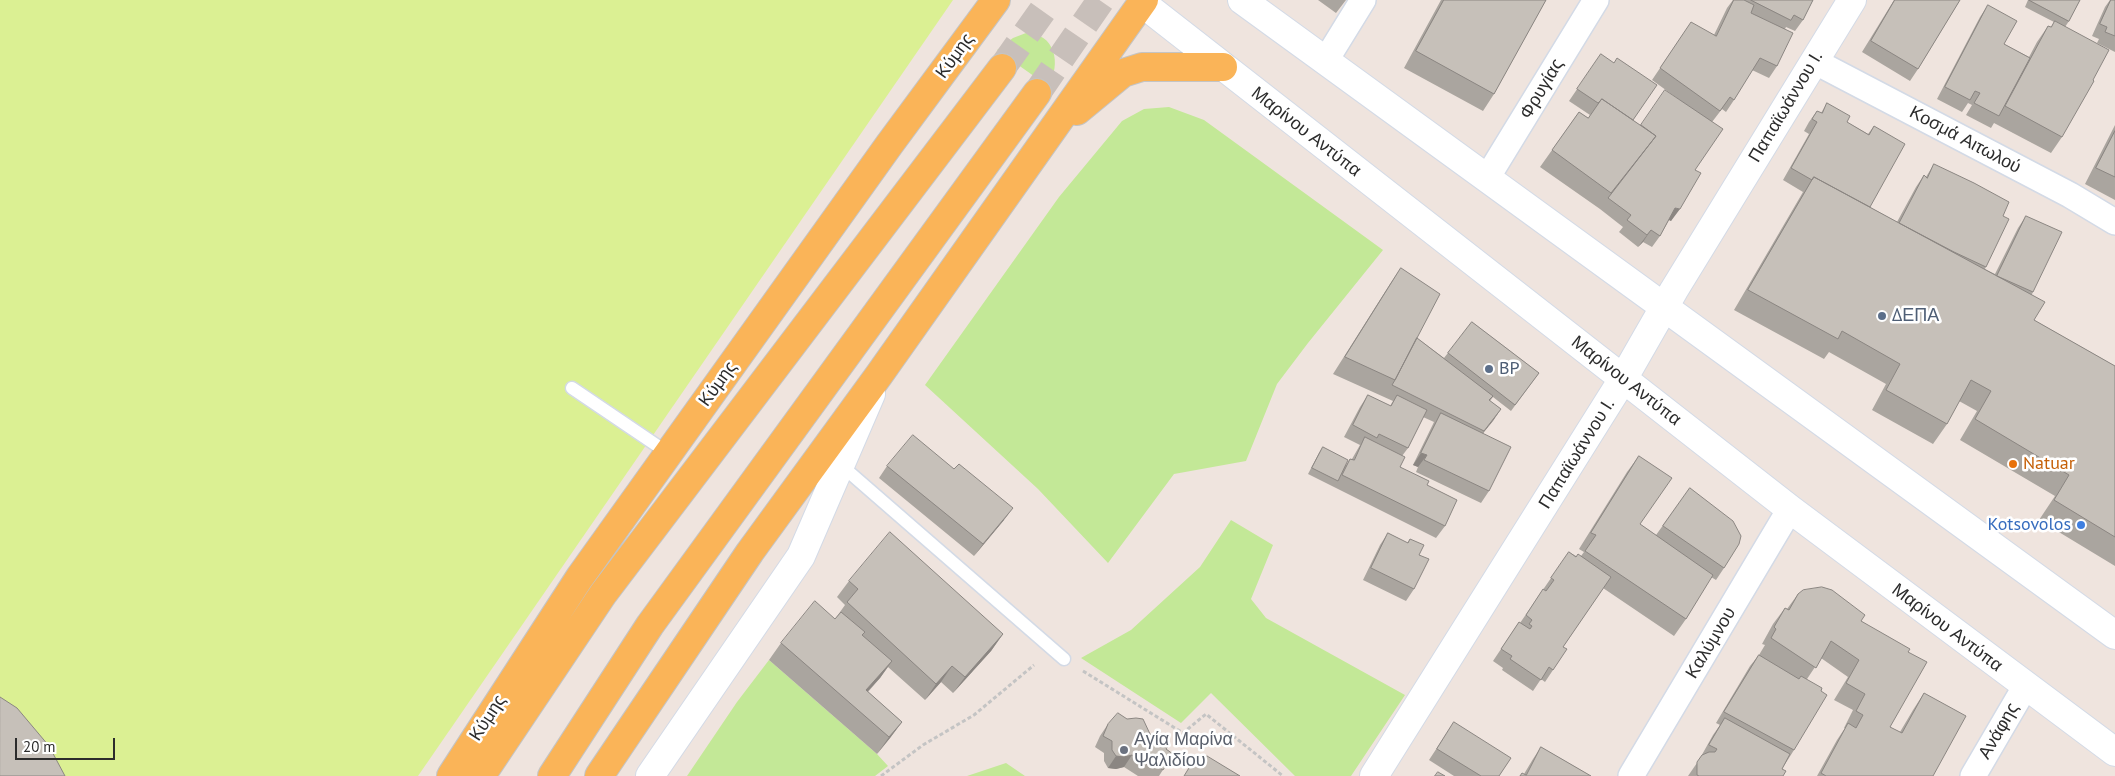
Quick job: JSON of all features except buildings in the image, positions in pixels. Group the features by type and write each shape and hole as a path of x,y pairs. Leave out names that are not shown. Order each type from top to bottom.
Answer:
{"main road":[{"name":"Κύμης","path":"451,776 580,576 996,0"},
{"path":"599,776 750,552 879,375 1143,2"},
{"path":"1049,134 1123,73 1142,67 1223,68"},
{"name":"Κύμης","path":"481,776 603,594 1002,68"},
{"path":"552,776 650,625 1037,92"}],"street":[{"path":"1242,0 2115,635"},
{"path":"1326,60 1363,0"},
{"name":"Φρυγίας","path":"1487,178 1596,0"},
{"name":"Παπαϊωάννου Ι.","path":"1374,776 1623,380 1664,308 1852,0"},
{"name":"Μαρίνου Αντύπα","path":"1143,2 1223,68 1790,509 2025,687 2115,752"},
{"name":"Κοσμά Αιτωλού","path":"1814,61 2070,195 2115,222"},
{"path":"650,776 801,556 842,466 879,375"},
{"name":"Καλύμνου","path":"1632,776 1790,509"},
{"name":"Ανάφης","path":"1973,776 2025,687"}],"lane":[{"path":"572,388 668,453"},
{"path":"842,466 1064,659"}],"path":[{"path":"881,776 923,745 974,715 1053,649"},
{"path":"1064,659 1183,733 1206,714 1282,776"}],"green space":[{"path":"0,0 953,0 418,776 0,776"},
{"path":"1026,33 1036,34 1044,38 1053,51 1055,68 1048,86 997,50 1013,38"},
{"path":"1169,107 1204,120 1383,250 1277,384 1246,461 1174,474 1108,563 1038,489 925,385 1059,197 1122,121 1144,109"},
{"path":"1231,520 1273,545 1251,599 1266,618 1405,695 1351,776 1295,776 1211,693 1181,723 1081,658 1131,630 1200,567"},
{"path":"769,660 877,754 888,766 875,776 687,776 737,702"},
{"path":"1006,763 1025,776 967,776"}],"tunnel":[{"path":"1002,68 1050,0"},
{"path":"1037,93 1101,0"}],"place":[{"name":"ΔΕΠΑ","path":"1882,316"},
{"name":"BP","path":"1489,369"},
{"name":"Natuar","path":"2013,464"},
{"name":"Kotsovolos","path":"2081,525"},
{"name":"Αγία Μαρίνα Ψαλιδίου","path":"1124,750"}]}
